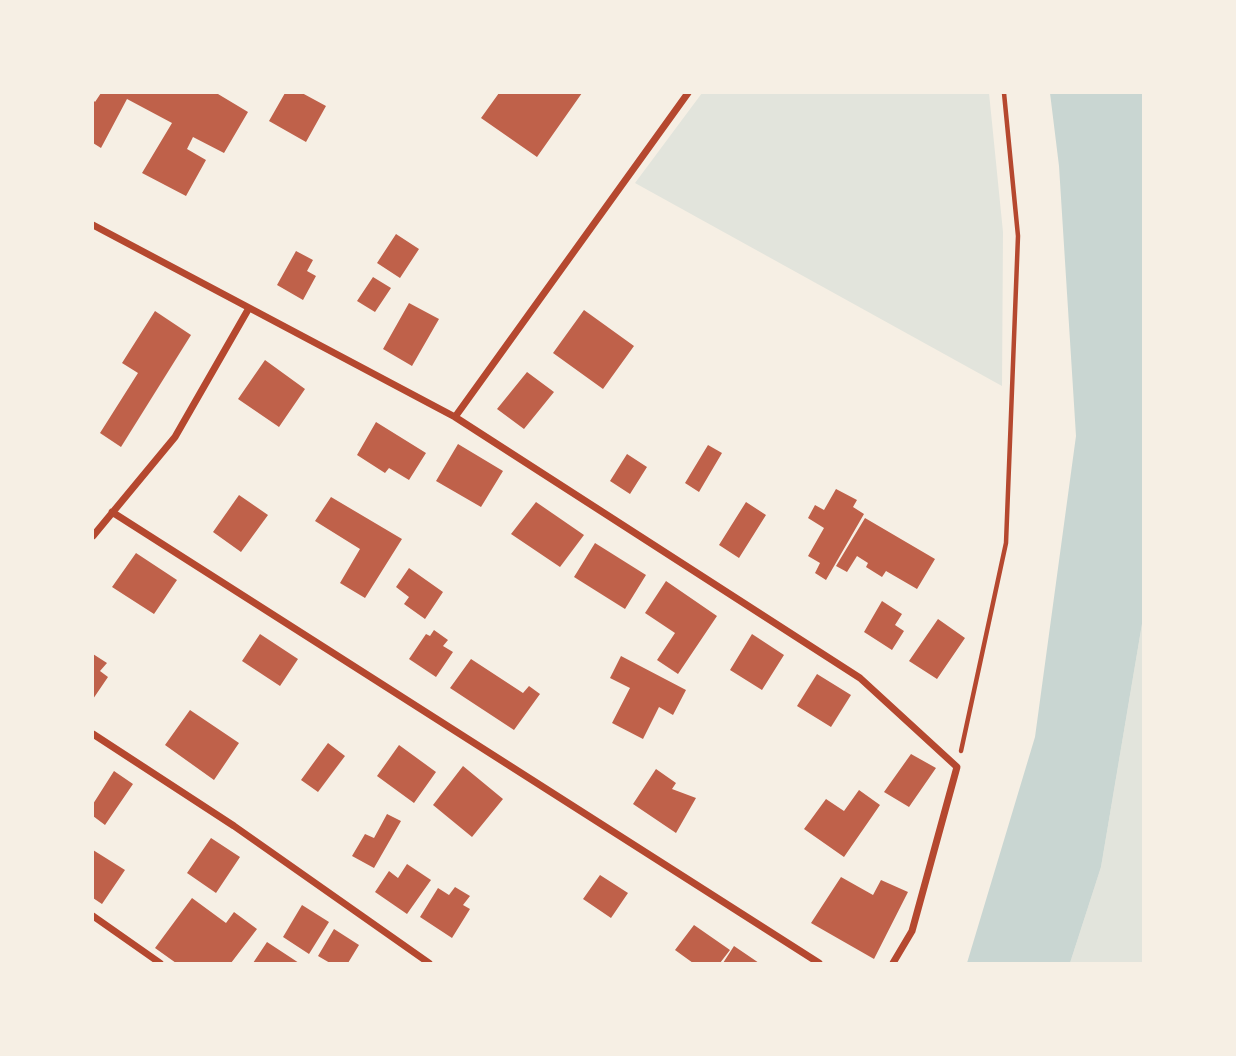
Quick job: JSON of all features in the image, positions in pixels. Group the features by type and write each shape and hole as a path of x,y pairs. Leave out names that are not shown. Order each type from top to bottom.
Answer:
{"street":[{"path":"455,417 688,93"},
{"path":"93,225 455,417 860,678 957,767 912,931 893,963"},
{"path":"93,536 175,437 249,308"},
{"path":"112,512 819,963"},
{"path":"93,734 234,826 429,963"},
{"path":"93,916 160,963"}],"path":[{"path":"957,767 1006,543 1018,236 1004,93"}],"shaded area":[{"path":"702,93 989,93 1003,232 1002,386 635,183"},
{"path":"1050,93 1143,93 1143,618 1101,867 1070,963 967,963 1035,737 1076,436 1059,166"},
{"path":"1143,618 1143,963 1070,963 1101,867"}],"building":[{"path":"101,93 219,93 248,112 224,153 193,137 187,149 206,160 186,196 142,173 172,123 127,99 101,148 93,143 93,100 95,102"},
{"path":"285,93 302,93 326,106 306,142 269,121"},
{"path":"499,93 582,93 537,157 481,118"},
{"path":"396,234 419,249 400,278 377,263"},
{"path":"296,251 313,260 307,271 316,276 303,300 277,285"},
{"path":"373,277 391,288 375,312 357,301"},
{"path":"409,303 439,319 412,366 383,349"},
{"path":"584,310 634,346 603,389 553,353"},
{"path":"155,311 191,335 121,447 100,433 138,373 122,363"},
{"path":"265,360 305,389 279,427 238,399"},
{"path":"527,372 554,392 524,429 497,409"},
{"path":"376,422 426,453 409,480 389,468 385,473 357,455"},
{"path":"458,444 503,471 481,507 436,481"},
{"path":"708,445 722,453 699,492 685,483"},
{"path":"627,454 647,467 630,494 610,481"},
{"path":"836,489 857,500 853,507 864,514 826,580 815,573 820,563 808,556 824,528 808,518 815,505 824,510"},
{"path":"239,495 268,515 241,552 213,532"},
{"path":"331,497 402,539 365,598 340,583 360,549 315,521"},
{"path":"536,502 584,535 560,567 511,534"},
{"path":"746,502 766,515 739,558 719,545"},
{"path":"865,518 935,559 917,589 886,571 882,577 866,567 868,563 857,556 847,572 836,566"},
{"path":"595,543 646,575 625,609 574,577"},
{"path":"136,553 177,580 154,614 112,587"},
{"path":"409,568 443,592 425,619 404,604 409,597 396,587"},
{"path":"666,581 717,616 678,674 657,660 675,633 645,613"},
{"path":"882,601 902,614 895,625 904,631 892,650 864,632"},
{"path":"938,619 965,638 937,679 909,661"},
{"path":"434,630 448,640 443,646 453,652 436,677 409,659 426,634 430,636"},
{"path":"260,634 298,659 280,686 242,661"},
{"path":"752,634 784,655 762,690 730,670"},
{"path":"93,654 107,663 100,671 108,677 93,699"},
{"path":"621,656 686,690 673,715 659,707 643,739 612,723 630,688 610,678"},
{"path":"471,659 523,693 529,686 540,694 514,730 450,688"},
{"path":"817,674 851,695 831,727 797,706"},
{"path":"190,710 239,743 214,780 165,745"},
{"path":"328,743 345,756 318,792 301,780"},
{"path":"399,745 436,772 414,803 377,776"},
{"path":"911,754 936,768 909,807 884,792"},
{"path":"463,766 503,799 472,837 433,805"},
{"path":"656,769 676,783 672,789 696,798 676,833 633,804"},
{"path":"114,771 133,784 105,825 93,816 93,804"},
{"path":"859,790 880,805 844,857 804,829 826,799 844,811"},
{"path":"387,814 401,821 374,868 352,856 365,834 374,838"},
{"path":"211,838 240,857 216,893 187,873"},
{"path":"93,850 125,870 102,904 93,898"},
{"path":"407,864 431,880 407,914 375,892 389,871 398,878"},
{"path":"600,875 628,893 611,918 583,899"},
{"path":"841,877 873,895 881,880 908,892 874,959 811,923"},
{"path":"455,887 470,896 463,905 470,909 452,938 420,917 438,888 449,895"},
{"path":"192,898 226,923 234,912 257,929 231,963 176,963 155,948"},
{"path":"302,905 329,922 309,954 283,937"},
{"path":"694,925 730,950 720,963 693,963 675,950"},
{"path":"334,929 359,945 348,963 330,963 318,956"},
{"path":"267,942 299,963 253,963"},
{"path":"734,946 759,963 723,963"}]}
